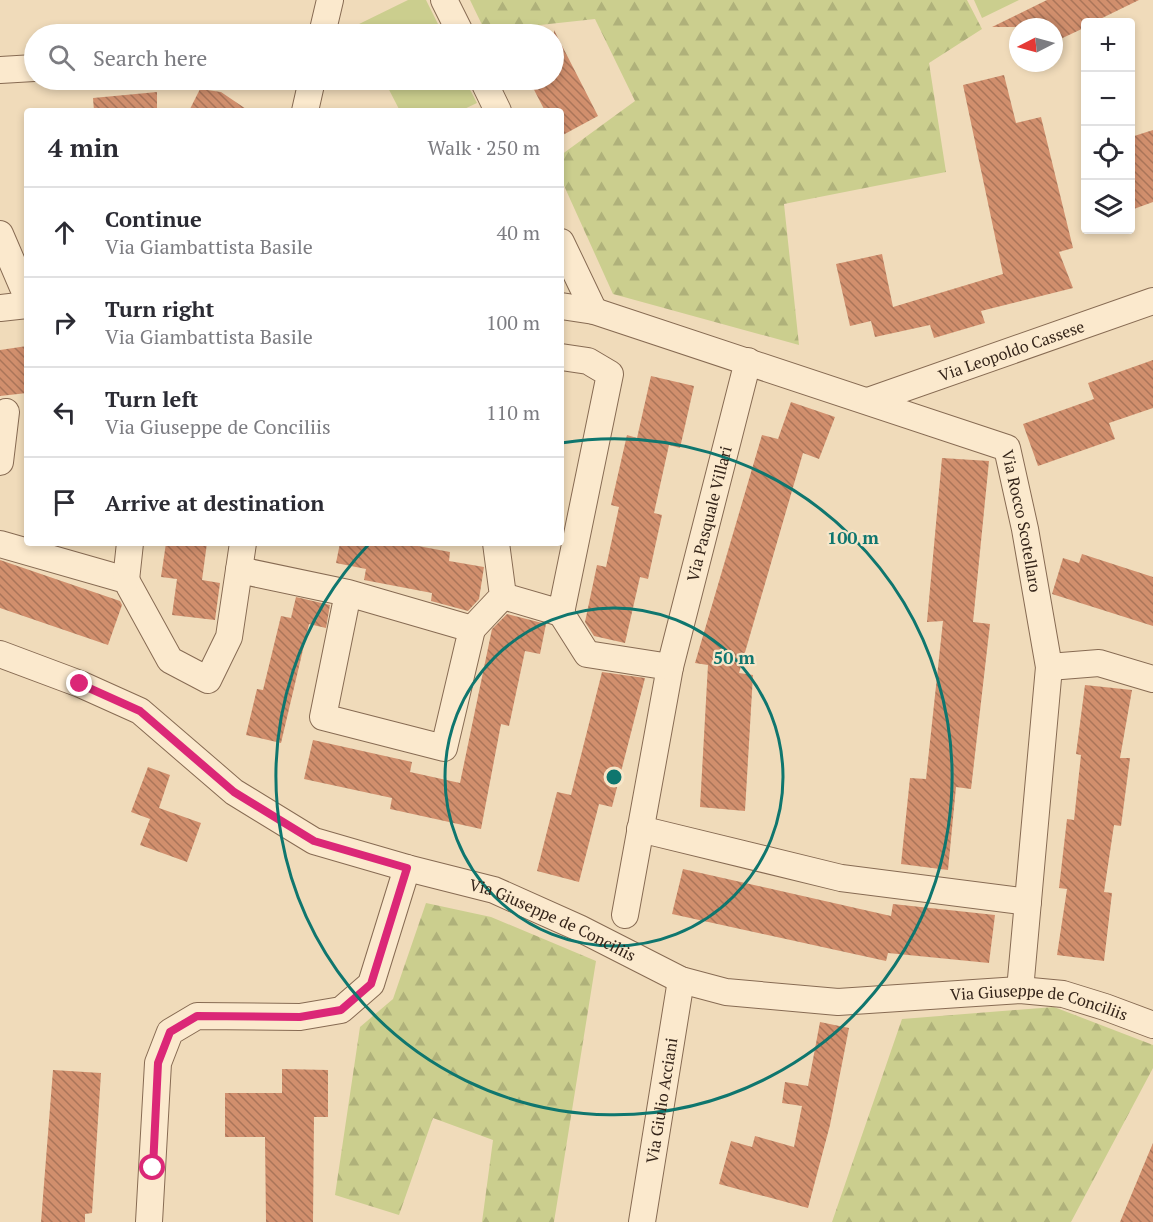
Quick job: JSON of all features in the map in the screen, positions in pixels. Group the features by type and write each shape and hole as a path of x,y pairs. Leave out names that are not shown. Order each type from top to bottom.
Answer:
{"street":[{"path":"323,24 330,0"},
{"path":"444,0 456,24"},
{"path":"0,70 24,69"},
{"path":"305,108 308,90"},
{"path":"488,90 497,108"},
{"path":"0,234 24,290"},
{"path":"564,248 594,310"},
{"name":"Via Leopoldo Cassese","path":"868,401 1153,301"},
{"path":"0,308 24,304"},
{"name":"Via Rocco Scotellaro","path":"564,306 594,310 1007,448 1025,529 1049,667 1020,990"},
{"path":"561,613 610,374 588,361 564,357"},
{"name":"Via Pasquale Villari","path":"625,915 670,667 748,361"},
{"path":"0,462 11,412"},
{"path":"0,544 126,580"},
{"path":"129,546 126,580 170,660 208,680 229,637 243,546"},
{"path":"496,546 503,596"},
{"path":"239,570 348,593 472,629"},
{"path":"348,593 323,717 444,748 472,629 503,596"},
{"path":"503,596 561,613 587,654 670,667"},
{"name":"Via Giuseppe de Conciliis","path":"0,654 80,684 140,711 234,792 314,841 494,890 579,928 681,980 726,992 838,1002 1020,990 1063,994 1153,1025"},
{"path":"1049,667 1099,663 1153,679"},
{"path":"640,829 841,878 1028,902"},
{"path":"149,1222 158,1063 170,1032 197,1016 300,1017 341,1010 371,984 407,868"},
{"name":"Via Giulio Acciani","path":"642,1222 681,980"}],"green space":[{"path":"408,0 426,0 438,24 359,24"},
{"path":"470,0 967,0 982,29 929,63 946,172 784,204 799,345 613,294 564,186 564,153 635,101 595,19 549,24 482,24"},
{"path":"974,0 1019,0 982,18"},
{"path":"389,90 470,90 477,103 466,108 398,108"},
{"path":"426,903 491,917 596,961 554,1222 482,1222 493,1140 433,1118 399,1215 335,1195 360,1027 393,999"},
{"path":"1054,1007 1153,1045 1153,1068 1071,1222 832,1222 902,1019"}],"building":[{"path":"1047,0 1139,0 1102,18 1081,18 1081,29 1063,38 1063,18 1010,18"},
{"path":"1009,19 1009,27 992,27"},
{"path":"564,50 598,116 564,134 564,108 543,108 534,90 564,90"},
{"path":"1004,75 1016,123 1041,117 1073,248 1059,252 1073,288 981,311 985,323 934,338 930,325 875,337 871,321 850,326 836,264 882,254 893,307 1003,274 963,85"},
{"path":"200,90 207,90 221,92 245,108 190,108"},
{"path":"157,92 157,108 94,108 93,98"},
{"path":"1153,130 1153,202 1135,209 1135,180 1135,136"},
{"path":"24,346 24,393 0,396 0,350"},
{"path":"1153,360 1153,408 1109,423 1115,439 1038,466 1023,424 1094,399 1088,383"},
{"path":"651,376 694,386 680,448 669,445 654,513 662,515 648,579 640,577 625,643 594,636 585,622 597,565 606,567 619,507 611,505 627,435 637,438"},
{"path":"791,402 835,417 819,459 803,453 739,673 753,675 745,811 700,807 708,665 695,663 762,435 778,439"},
{"path":"942,458 989,461 973,622 990,624 971,789 956,787 948,870 901,864 910,778 926,779 943,621 927,622"},
{"path":"166,546 207,546 202,580 220,583 215,620 172,615 177,579 161,577"},
{"path":"339,546 418,546 450,552 449,561 484,567 479,599 468,611 431,601 432,593 364,580 366,569 336,563"},
{"path":"1082,554 1153,577 1153,626 1052,594 1063,558 1079,563"},
{"path":"0,560 120,601 122,605 108,645 0,608"},
{"path":"296,597 330,605 326,628 309,624 281,743 246,735 257,689 263,690 281,616 291,618"},
{"path":"507,614 546,624 540,654 525,651 509,726 501,724 481,829 390,809 392,798 304,779 313,740 412,762 410,772 460,783 492,629"},
{"path":"602,672 645,678 612,807 599,804 579,882 537,871 557,792 571,795"},
{"path":"1085,685 1132,690 1120,758 1130,758 1121,826 1114,825 1104,892 1112,893 1104,961 1057,955 1067,889 1059,888 1067,819 1074,820 1081,755 1076,754"},
{"path":"148,767 170,775 159,808 201,823 187,862 140,845 150,819 131,812"},
{"path":"683,869 891,916 893,904 995,915 989,963 888,953 886,961 672,914"},
{"path":"820,1022 849,1028 830,1125 808,1208 719,1184 731,1141 752,1147 755,1136 794,1147 802,1106 782,1103 785,1082 808,1086"},
{"path":"282,1069 328,1070 328,1117 314,1117 313,1222 266,1222 265,1137 225,1137 225,1093 282,1093"},
{"path":"53,1070 101,1073 92,1213 85,1214 85,1222 41,1222"},
{"path":"1153,1143 1153,1222 1120,1222"}],"route":[{"path":"80,684 140,711 234,792 314,841 407,868 371,984 341,1010 300,1017 197,1016 170,1032 158,1063 153,1168"}]}
